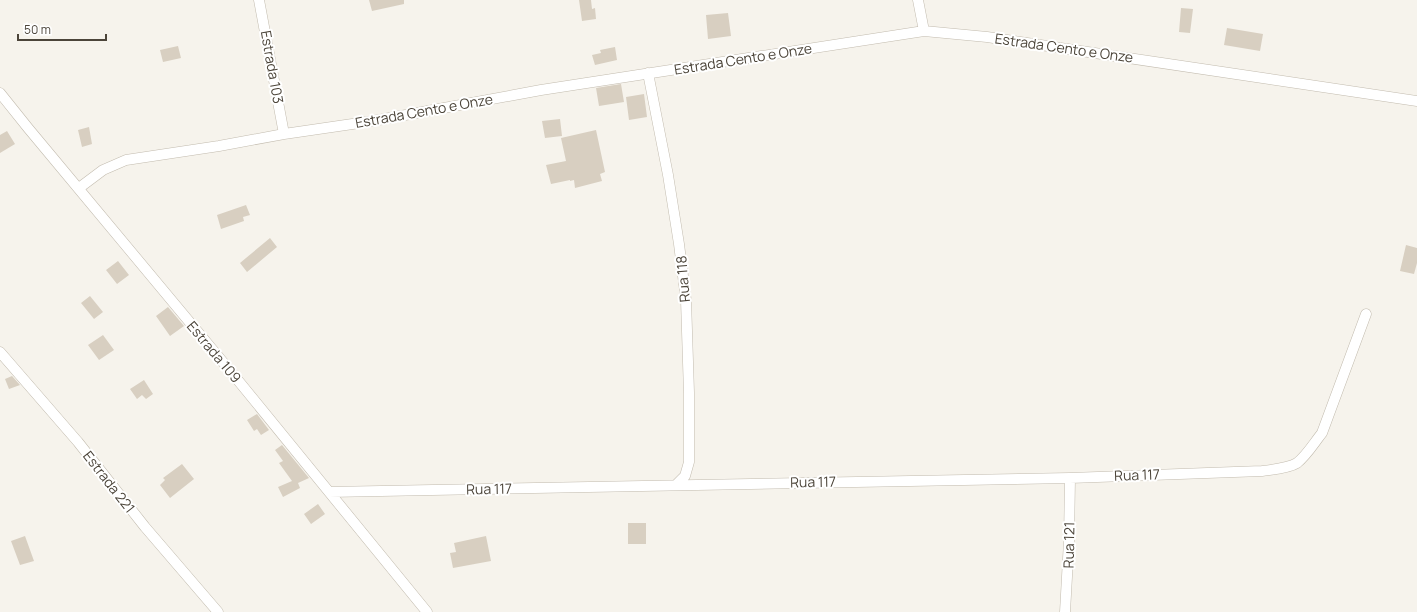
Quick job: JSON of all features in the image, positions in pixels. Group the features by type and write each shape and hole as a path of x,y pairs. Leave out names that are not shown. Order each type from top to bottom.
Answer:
{"street":[{"name":"Estrada 103","path":"259,0 284,134"},
{"path":"918,0 924,31"},
{"name":"Estrada Cento e Onze","path":"79,188 103,170 126,160 373,121 541,90 924,31 986,37 1417,101"},
{"name":"Rua 118","path":"648,73 659,122 673,204 686,300 689,393 689,462 685,476 676,485"},
{"name":"Estrada 109","path":"0,93 232,373 427,612"},
{"name":"Rua 117","path":"329,492 1070,478 1262,471 1296,464 1322,433 1366,314"},
{"name":"Estrada 221","path":"0,352 78,442 145,527 218,612"},
{"name":"Rua 121","path":"1065,612 1070,541 1070,478"}],"building":[{"path":"369,0 404,0 404,4 372,11"},
{"path":"579,0 591,0 592,9 595,8 596,19 582,21"},
{"path":"1181,8 1193,9 1190,33 1179,32"},
{"path":"728,13 731,36 708,39 706,15"},
{"path":"1227,28 1263,34 1260,51 1224,45"},
{"path":"178,46 181,58 163,62 160,50"},
{"path":"615,47 617,60 595,65 592,55 601,53 600,50"},
{"path":"621,84 624,102 599,106 596,88"},
{"path":"644,94 647,117 629,120 626,97"},
{"path":"560,119 562,136 545,138 542,121"},
{"path":"89,127 92,144 82,147 78,130"},
{"path":"596,130 605,172 600,174 602,181 575,188 574,180 551,184 546,165 566,161 561,138"},
{"path":"7,131 15,144 0,153 0,135"},
{"path":"246,205 250,215 243,217 244,221 221,229 217,215"},
{"path":"270,238 277,247 247,272 240,263"},
{"path":"1406,245 1417,248 1417,263 1414,274 1400,271"},
{"path":"118,261 129,275 117,284 106,270"},
{"path":"90,296 103,312 94,319 81,303"},
{"path":"168,307 184,326 170,336 156,316"},
{"path":"103,335 114,350 99,360 88,345"},
{"path":"12,376 20,385 9,389 5,379"},
{"path":"144,380 153,394 146,399 142,395 137,399 130,389"},
{"path":"257,414 269,430 261,435 257,429 254,431 247,420"},
{"path":"282,445 309,478 298,483 300,488 283,497 278,487 292,481 279,463 283,461 275,450"},
{"path":"182,464 194,479 170,498 160,485 165,480 163,478"},
{"path":"318,504 325,514 311,524 304,514"},
{"path":"628,523 646,523 646,544 628,544"},
{"path":"25,536 34,561 20,565 11,541"},
{"path":"486,536 491,561 453,568 450,553 456,552 454,543"}]}
